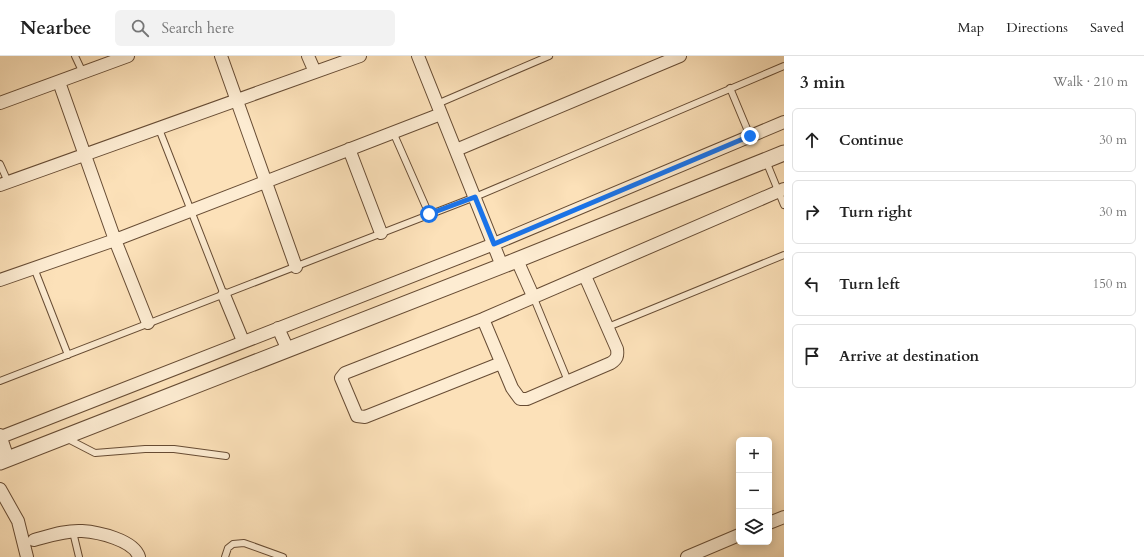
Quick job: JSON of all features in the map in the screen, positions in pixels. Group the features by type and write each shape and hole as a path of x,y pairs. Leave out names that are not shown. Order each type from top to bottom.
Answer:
{"street":[{"path":"0,103 128,56"},
{"path":"221,56 238,100 296,267"},
{"path":"308,56 315,72"},
{"path":"4,183 85,156 360,56"},
{"path":"419,56 502,266"},
{"path":"456,150 680,56"},
{"path":"59,82 115,240 148,324"},
{"path":"0,280 115,240 393,132 439,109"},
{"path":"784,122 494,244 0,436 4,460 502,266 784,153"},
{"path":"349,149 381,234"},
{"path":"502,363 365,417 357,416 341,378 345,373 484,319 533,296 585,276 781,190"},
{"path":"517,260 533,296"},
{"path":"484,319 516,396 520,399 527,399 616,360 618,355 617,349 585,276"},
{"path":"224,295 243,342"},
{"path":"278,328 288,350"},
{"path":"1,493 18,521 27,557"},
{"path":"772,522 784,517"},
{"path":"34,540 82,531 119,540 130,546 139,557"},
{"path":"687,557 736,536"}],"lane":[{"path":"75,56 83,73"},
{"path":"439,109 549,56"},
{"path":"0,382 475,197 784,66"},
{"path":"730,88 750,136"},
{"path":"159,129 224,295"},
{"path":"393,132 429,214"},
{"path":"766,160 781,190 784,205"},
{"path":"0,164 4,183"},
{"path":"608,327 784,255"},
{"path":"34,268 68,355"},
{"path":"533,296 568,380"},
{"path":"64,437 88,450 103,454 145,449 174,449 226,456"},
{"path":"72,532 79,557"},
{"path":"225,557 228,548 237,542 284,557"}],"route":[{"path":"429,214 475,197 494,244 750,136"}]}
